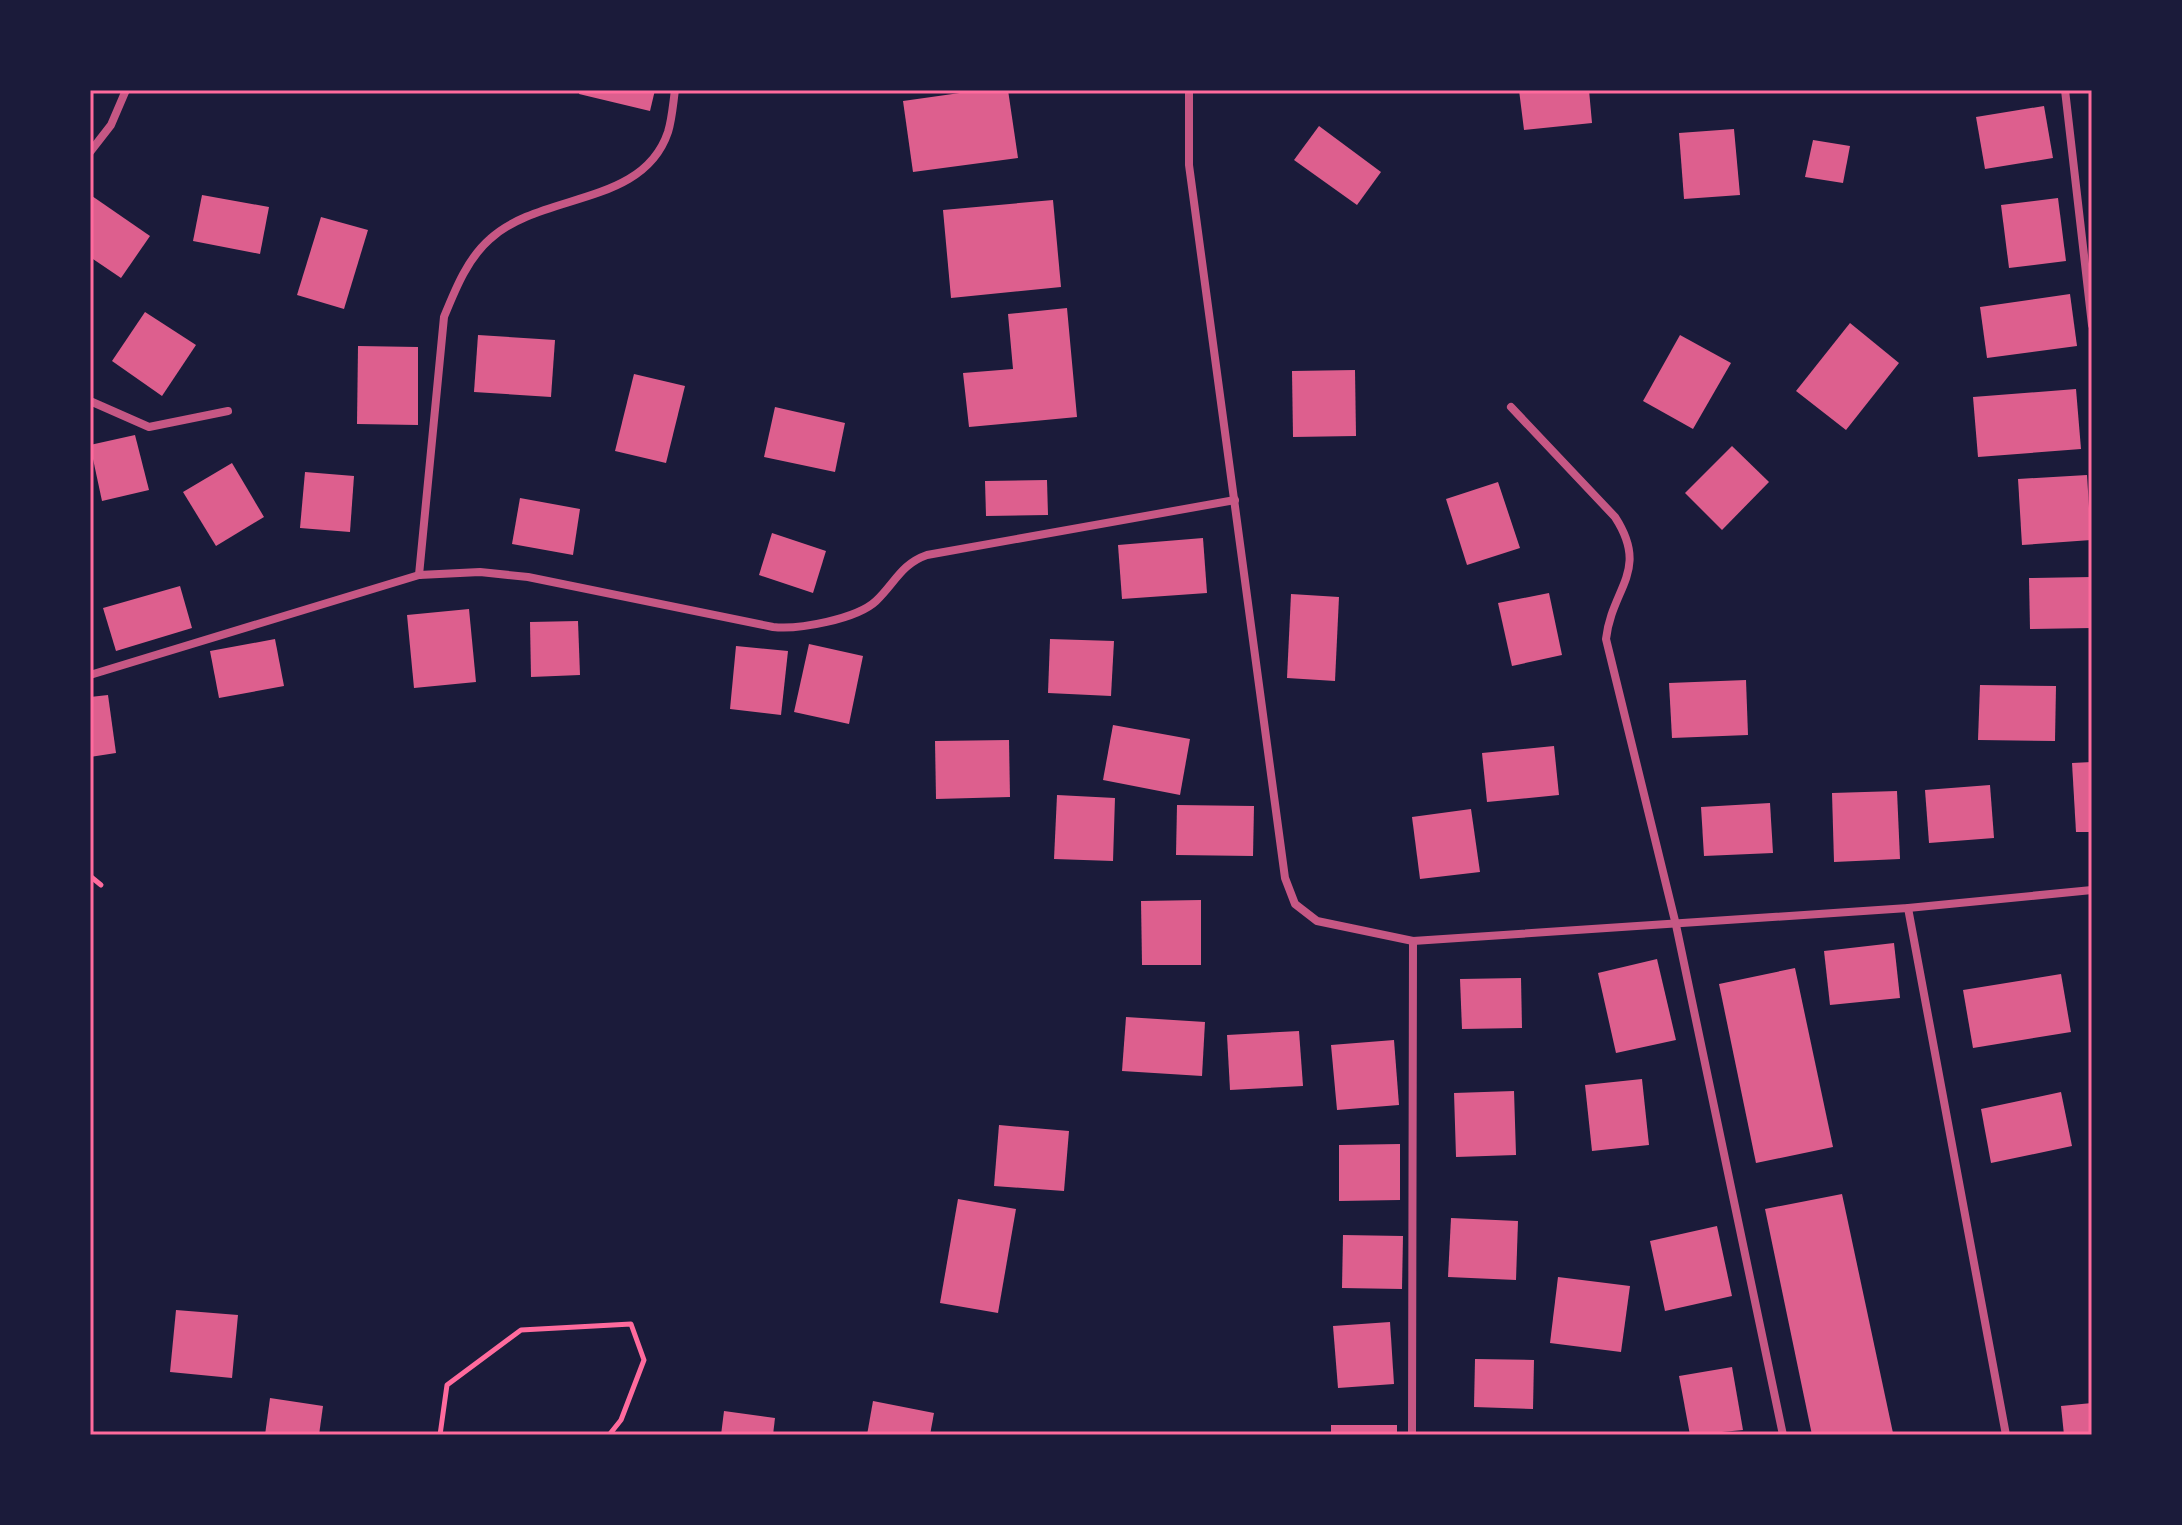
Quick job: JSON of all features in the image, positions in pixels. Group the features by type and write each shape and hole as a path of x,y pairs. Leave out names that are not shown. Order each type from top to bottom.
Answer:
{"street":[{"path":"90,152 111,125 126,90"},
{"path":"419,575 444,317 459,280 490,238 532,212 612,188 647,167 668,133 675,90"},
{"path":"1189,90 1189,165 1285,878 1295,904 1317,921 1413,941 1908,908 2092,890"},
{"path":"2065,90 2092,325"},
{"path":"90,401 149,427 228,411"},
{"path":"1511,407 1615,517 1629,538 1631,563 1608,625 1606,639 1676,925 1783,1435"},
{"path":"90,675 419,575 480,572 528,577 789,629 806,627 872,605 911,560 927,555 1235,500"},
{"path":"1908,908 2006,1435"},
{"path":"1412,1435 1413,941"}],"path":[{"path":"90,876 101,885"},
{"path":"440,1435 447,1385 521,1330 631,1324 644,1360 621,1420 609,1435"}],"building":[{"path":"580,90 655,90 650,111 579,94"},
{"path":"981,90 1008,90 1018,158 913,172 903,101"},
{"path":"1519,90 1589,90 1592,123 1524,130"},
{"path":"2044,106 2053,158 1985,169 1976,117"},
{"path":"1319,126 1381,172 1357,205 1294,160"},
{"path":"1734,129 1740,195 1684,199 1679,133"},
{"path":"1813,140 1850,146 1843,183 1805,177"},
{"path":"202,195 269,207 260,254 193,241"},
{"path":"92,196 150,236 121,278 90,257"},
{"path":"2058,198 2066,261 2009,268 2001,205"},
{"path":"1053,200 1061,287 951,298 943,210"},
{"path":"321,217 368,230 344,309 297,295"},
{"path":"2070,294 2077,346 1987,358 1980,307"},
{"path":"1067,308 1077,417 969,427 963,373 1013,369 1008,314"},
{"path":"145,312 196,345 162,396 112,361"},
{"path":"1850,323 1899,363 1846,430 1796,391"},
{"path":"478,335 555,340 551,397 474,392"},
{"path":"1680,335 1731,363 1693,429 1643,401"},
{"path":"358,346 418,347 418,425 357,424"},
{"path":"1355,370 1356,436 1293,437 1292,371"},
{"path":"634,374 685,386 666,463 615,451"},
{"path":"2076,389 2081,449 1978,457 1973,397"},
{"path":"775,407 845,423 835,472 764,457"},
{"path":"135,435 149,490 102,501 90,445"},
{"path":"1732,446 1769,482 1722,530 1685,493"},
{"path":"232,463 264,517 216,546 183,492"},
{"path":"305,472 354,476 350,532 300,528"},
{"path":"2087,475 2091,540 2022,545 2018,479"},
{"path":"1047,480 1048,515 986,516 985,481"},
{"path":"1498,482 1520,548 1467,565 1446,499"},
{"path":"520,498 580,509 573,555 512,544"},
{"path":"772,533 826,551 813,593 759,575"},
{"path":"1203,538 1207,593 1122,599 1118,545"},
{"path":"2092,577 2092,628 2030,629 2029,578"},
{"path":"180,586 192,628 116,651 103,608"},
{"path":"1549,593 1562,655 1512,666 1498,603"},
{"path":"1291,594 1339,597 1335,681 1287,678"},
{"path":"469,609 476,682 414,688 407,615"},
{"path":"578,621 580,675 531,677 530,622"},
{"path":"275,639 284,686 219,698 210,651"},
{"path":"1050,639 1114,641 1111,696 1048,693"},
{"path":"809,644 863,656 849,724 794,712"},
{"path":"736,646 788,651 781,715 730,709"},
{"path":"1746,680 1748,735 1672,738 1669,683"},
{"path":"1980,685 2056,686 2055,741 1978,740"},
{"path":"108,695 116,753 90,757 90,697"},
{"path":"1113,725 1190,739 1180,795 1103,780"},
{"path":"1009,740 1010,797 936,799 935,741"},
{"path":"1554,746 1559,795 1487,802 1482,753"},
{"path":"2092,762 2092,832 2076,832 2072,763"},
{"path":"1990,785 1994,838 1929,843 1925,790"},
{"path":"1897,791 1900,859 1834,862 1832,793"},
{"path":"1057,795 1115,798 1113,861 1054,859"},
{"path":"1770,803 1773,853 1704,856 1701,807"},
{"path":"1177,805 1254,806 1253,856 1176,855"},
{"path":"1471,809 1480,872 1420,879 1412,817"},
{"path":"1201,900 1201,965 1142,965 1141,901"},
{"path":"1894,943 1900,998 1830,1005 1824,951"},
{"path":"1657,959 1676,1040 1616,1053 1598,973"},
{"path":"1795,968 1833,1147 1756,1163 1719,984"},
{"path":"2061,974 2071,1032 1973,1048 1963,990"},
{"path":"1521,978 1522,1028 1462,1029 1460,979"},
{"path":"1126,1017 1205,1022 1202,1076 1122,1071"},
{"path":"1299,1031 1303,1086 1230,1090 1227,1035"},
{"path":"1394,1040 1399,1105 1337,1110 1331,1045"},
{"path":"1642,1079 1649,1145 1592,1151 1585,1085"},
{"path":"1514,1091 1516,1155 1456,1157 1454,1093"},
{"path":"2061,1092 2072,1146 1991,1163 1981,1109"},
{"path":"999,1125 1069,1131 1064,1191 994,1186"},
{"path":"1400,1144 1400,1200 1339,1201 1339,1145"},
{"path":"1842,1194 1893,1433 1885,1435 1812,1435 1765,1209"},
{"path":"958,1199 1016,1209 998,1313 940,1303"},
{"path":"1451,1218 1518,1221 1516,1280 1448,1277"},
{"path":"1717,1226 1732,1296 1665,1311 1650,1241"},
{"path":"1343,1235 1403,1236 1402,1289 1342,1288"},
{"path":"1558,1277 1630,1286 1621,1352 1550,1343"},
{"path":"176,1310 238,1315 232,1378 170,1372"},
{"path":"1390,1322 1394,1384 1338,1388 1333,1326"},
{"path":"1475,1359 1534,1360 1533,1409 1474,1407"},
{"path":"1732,1367 1743,1430 1690,1435 1679,1376"},
{"path":"270,1398 323,1406 319,1435 265,1435"},
{"path":"873,1401 934,1413 930,1435 867,1435"},
{"path":"2092,1403 2092,1435 2064,1435 2061,1406"},
{"path":"724,1411 775,1418 773,1435 721,1435"},
{"path":"1331,1425 1397,1425 1397,1435 1331,1435"}]}
